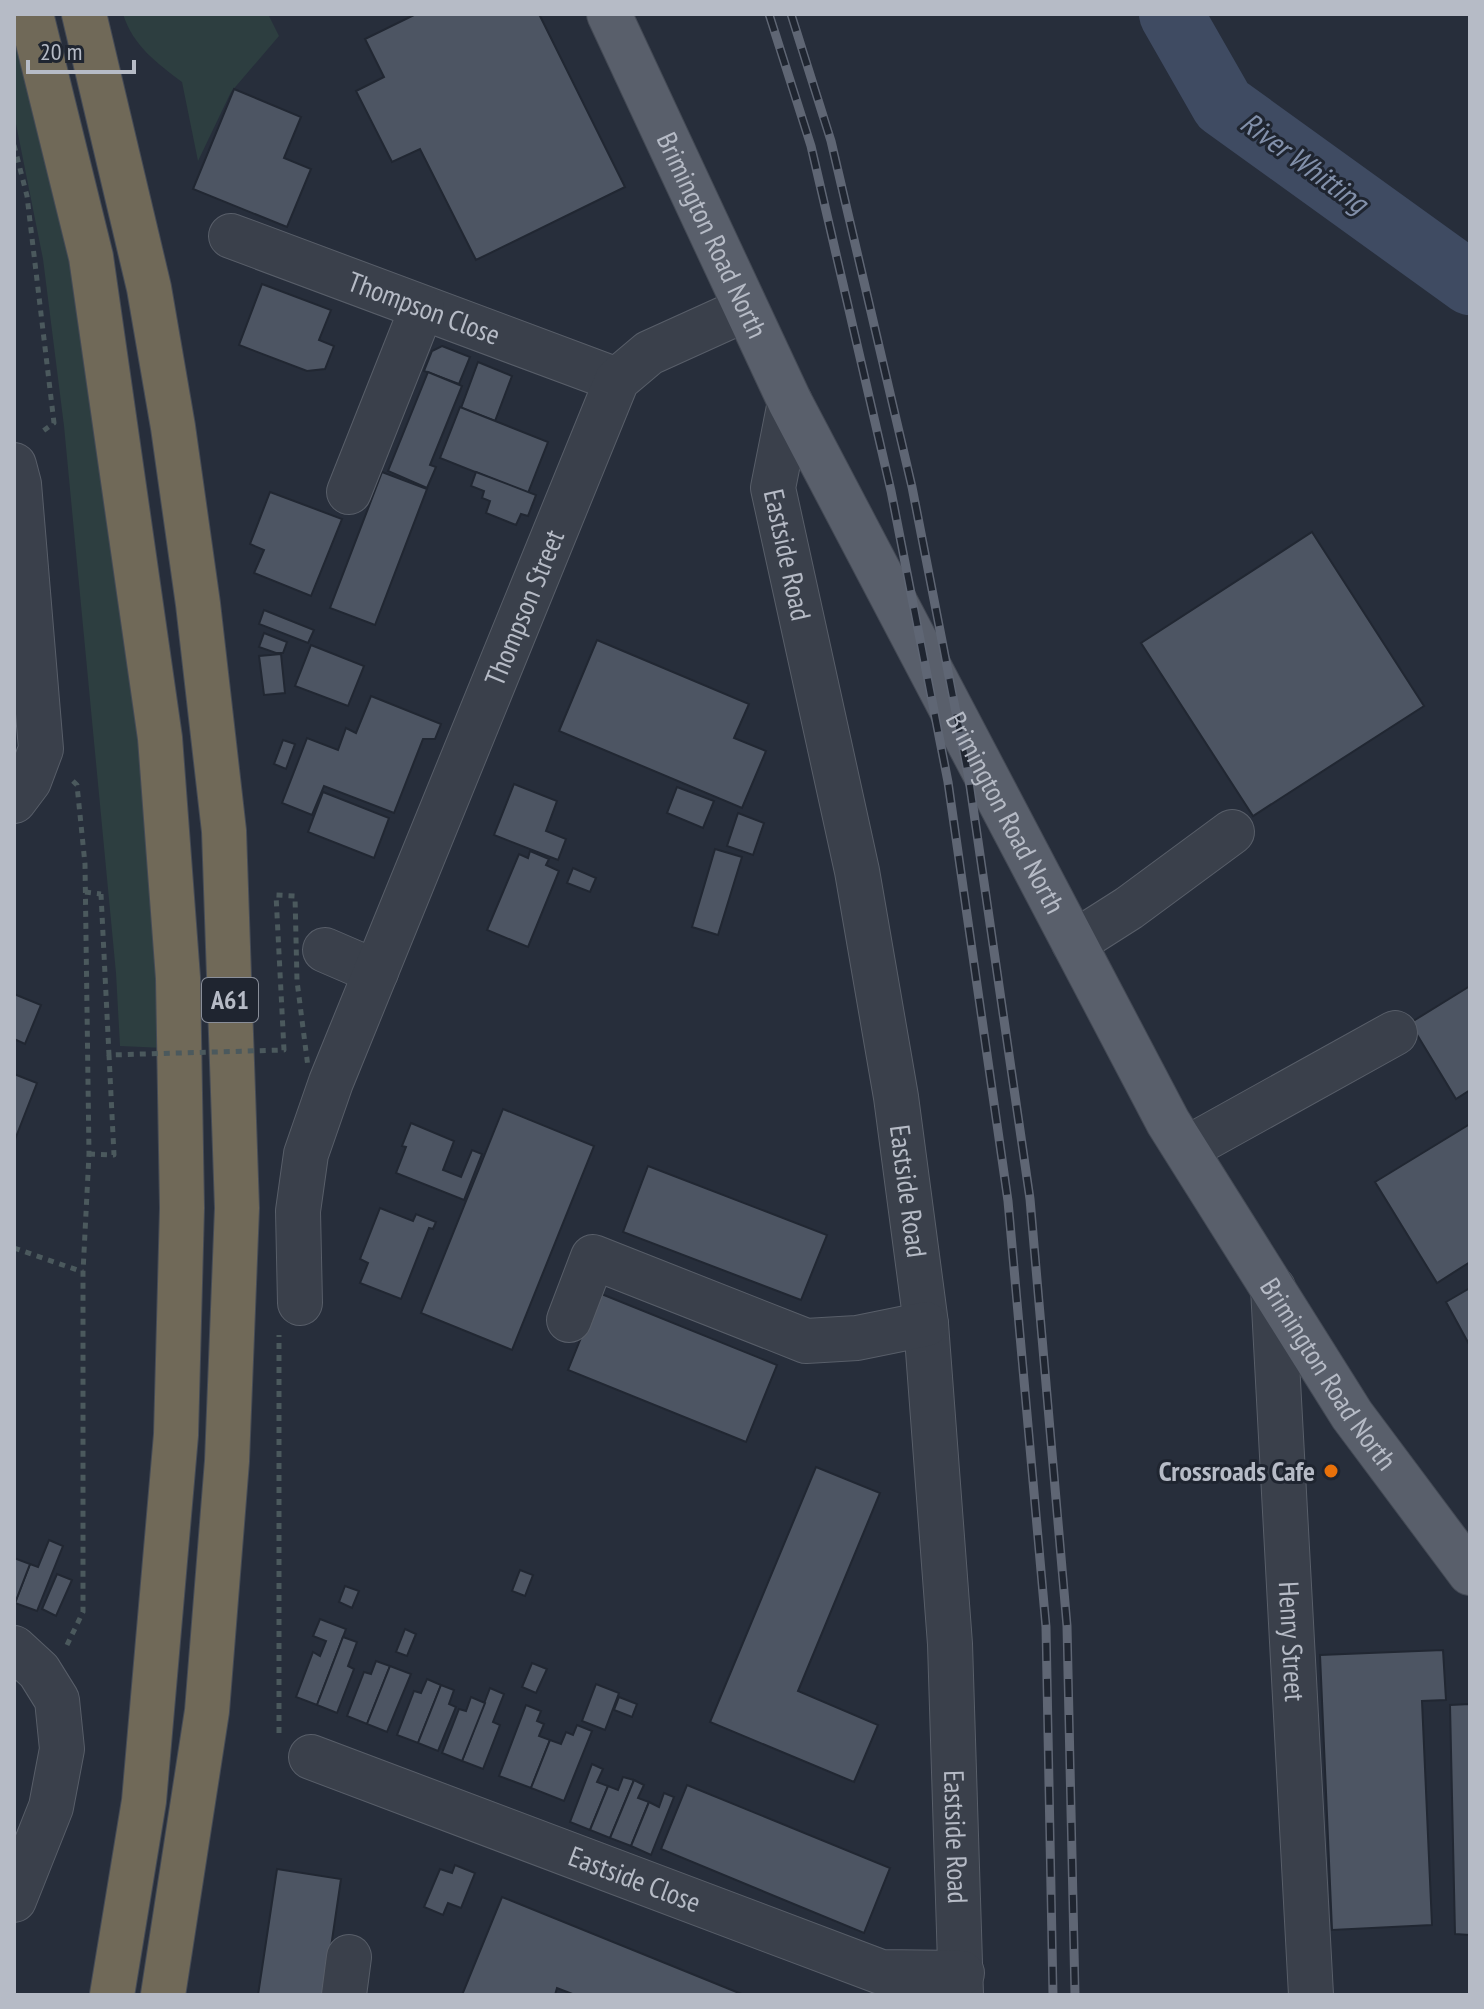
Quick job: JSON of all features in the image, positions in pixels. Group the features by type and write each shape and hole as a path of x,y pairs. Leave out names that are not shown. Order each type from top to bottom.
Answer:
{"highway":[{"name":"A61","path":"31,14 93,273 160,738 178,978 182,1208 176,1435 144,1801 112,1995"},
{"name":"A61","path":"84,14 149,288 173,427 198,604 224,831 237,1208 227,1461 207,1711 163,1995"}],"main road":[{"name":"Brimington Road North","path":"609,14 790,402 1168,1122 1352,1415 1470,1573"}],"street":[{"name":"Thompson Close","path":"231,236 617,380"},
{"path":"349,492 422,308"},
{"name":"Thompson Street","path":"299,1289 298,1211 306,1154 331,1082 617,380 649,353 746,309"},
{"name":"Eastside Road","path":"790,402 773,488 857,871 896,1097 926,1324 950,1644 962,1984"},
{"path":"14,801 29,781 41,749 19,484 24,451"},
{"path":"1074,943 1129,908 1232,832"},
{"path":"325,950 376,972"},
{"path":"1186,1149 1395,1033"},
{"path":"569,1320 593,1257 806,1341 857,1338 926,1324"},
{"name":"Henry Street","path":"1273,1288 1311,1995"},
{"path":"14,1900 51,1807 62,1749 57,1700 26,1659"},
{"name":"Eastside Close","path":"311,1757 881,1972 962,1984"}],"path":[{"path":"15,150 27,196 54,423 24,451"},
{"path":"26,1659 67,1646 83,1612 83,1272 89,1154 85,864 77,785 41,749"},
{"path":"85,892 101,894 114,1155 89,1154"},
{"path":"109,1055 284,1050 276,895 295,896 297,981 308,1067"},
{"path":"14,1248 83,1272"},
{"path":"299,1289 279,1306 279,1737 311,1757"}],"shaded area":[{"path":"14,14 17,14 101,405 134,653 164,1048 120,1046 116,973 64,426 43,259 14,114"},
{"path":"123,14 268,14 279,36 231,92 198,161 182,82 139,45"}],"building":[{"path":"416,14 539,14 625,187 476,260 420,149 392,162 356,91 384,77 365,39"},
{"path":"234,89 301,117 284,158 311,169 287,227 193,189"},
{"path":"262,284 331,310 319,340 334,346 325,369 307,371 239,345"},
{"path":"442,346 470,357 459,384 424,371 432,351"},
{"path":"478,362 512,376 495,421 461,408"},
{"path":"428,372 462,386 430,465 436,467 427,488 388,471"},
{"path":"460,407 548,442 528,493 440,458"},
{"path":"382,472 427,489 375,625 330,608"},
{"path":"476,472 536,495 528,516 521,514 516,525 486,513 490,501 482,498 484,491 471,486"},
{"path":"270,492 342,519 311,596 254,573 264,550 250,544"},
{"path":"1312,532 1424,706 1253,816 1141,643"},
{"path":"264,610 314,630 308,643 259,624"},
{"path":"264,633 287,642 283,653 259,647"},
{"path":"597,640 749,704 734,738 766,751 742,808 559,731"},
{"path":"311,645 364,666 348,706 295,686"},
{"path":"281,654 285,693 264,695 259,656"},
{"path":"371,696 441,724 435,739 423,739 394,813 324,786 312,815 282,803 307,738 338,750 346,728 356,733"},
{"path":"283,740 295,744 286,769 274,764"},
{"path":"514,784 557,801 546,831 566,839 558,860 494,835"},
{"path":"677,787 714,801 703,828 667,813"},
{"path":"323,792 389,818 374,858 308,832"},
{"path":"738,813 764,823 753,855 727,846"},
{"path":"715,849 742,857 718,935 692,927"},
{"path":"530,851 549,859 546,865 559,871 528,947 487,930 519,854 528,858"},
{"path":"573,868 596,878 590,892 567,883"},
{"path":"1470,986 1470,1090 1456,1099 1410,1023"},
{"path":"14,994 41,1005 25,1044 14,1039"},
{"path":"14,1074 37,1083 14,1142"},
{"path":"503,1109 594,1146 512,1350 421,1313"},
{"path":"411,1123 454,1141 443,1170 461,1177 472,1150 482,1154 464,1200 396,1173"},
{"path":"1470,1124 1470,1262 1437,1283 1375,1182"},
{"path":"648,1166 827,1235 801,1300 623,1232"},
{"path":"380,1208 413,1221 416,1214 436,1222 433,1229 429,1228 401,1299 360,1283 368,1263 360,1259"},
{"path":"1470,1288 1470,1346 1446,1302"},
{"path":"599,1293 777,1365 746,1442 568,1370"},
{"path":"816,1467 880,1493 798,1691 878,1725 854,1782 710,1722"},
{"path":"49,1540 63,1546 37,1611 15,1603 30,1564 38,1567"},
{"path":"14,1558 30,1564 15,1603 14,1602"},
{"path":"520,1570 533,1575 525,1596 512,1591"},
{"path":"57,1574 72,1580 56,1616 42,1609"},
{"path":"345,1586 359,1591 352,1608 339,1602"},
{"path":"320,1619 346,1629 317,1705 296,1697 313,1652 320,1656 326,1641 313,1636"},
{"path":"405,1629 416,1634 407,1656 396,1652"},
{"path":"343,1637 357,1642 348,1666 354,1669 337,1713 317,1705"},
{"path":"1443,1650 1446,1700 1422,1701 1432,1925 1332,1930 1320,1655"},
{"path":"376,1661 390,1666 367,1724 347,1716 364,1672 371,1674"},
{"path":"532,1663 547,1669 536,1693 522,1687"},
{"path":"390,1666 411,1674 387,1732 367,1724"},
{"path":"427,1679 441,1685 418,1743 397,1735 414,1691 421,1693"},
{"path":"596,1684 619,1693 605,1730 582,1721"},
{"path":"441,1685 454,1690 449,1704 456,1707 438,1751 418,1743"},
{"path":"490,1688 504,1694 493,1722 500,1725 483,1769 462,1761"},
{"path":"471,1697 485,1703 462,1761 442,1753 459,1709 466,1711"},
{"path":"619,1697 637,1704 632,1717 614,1710"},
{"path":"1470,1704 1470,1935 1455,1934 1450,1705"},
{"path":"526,1705 541,1711 537,1721 544,1724 539,1736 550,1740 531,1788 499,1776"},
{"path":"577,1725 592,1731 564,1801 531,1788 550,1740 561,1744 566,1732 573,1735"},
{"path":"592,1764 603,1769 597,1782 608,1786 590,1830 570,1822"},
{"path":"623,1777 634,1780 610,1838 590,1830 608,1786 618,1790"},
{"path":"634,1780 644,1785 638,1798 649,1802 631,1846 610,1838"},
{"path":"687,1785 890,1868 864,1933 661,1849"},
{"path":"664,1793 674,1797 651,1855 631,1846 649,1802 659,1807"},
{"path":"455,1865 475,1873 461,1908 448,1903 443,1915 424,1907 440,1869 452,1873"},
{"path":"277,1869 341,1879 324,1995 258,1995"},
{"path":"502,1897 744,1995 575,1995 557,1988 555,1995 462,1995"}],"waterway":[{"name":"River Whitting","path":"1171,14 1223,105 1470,283"}],"railway":[{"path":"769,14 811,146 891,491 948,782 1008,1201 1046,1627 1053,1995"},
{"path":"791,14 831,141 912,487 969,779 1030,1199 1067,1626 1075,1995"}],"place":[{"name":"Crossroads Cafe","path":"1331,1471"}]}
